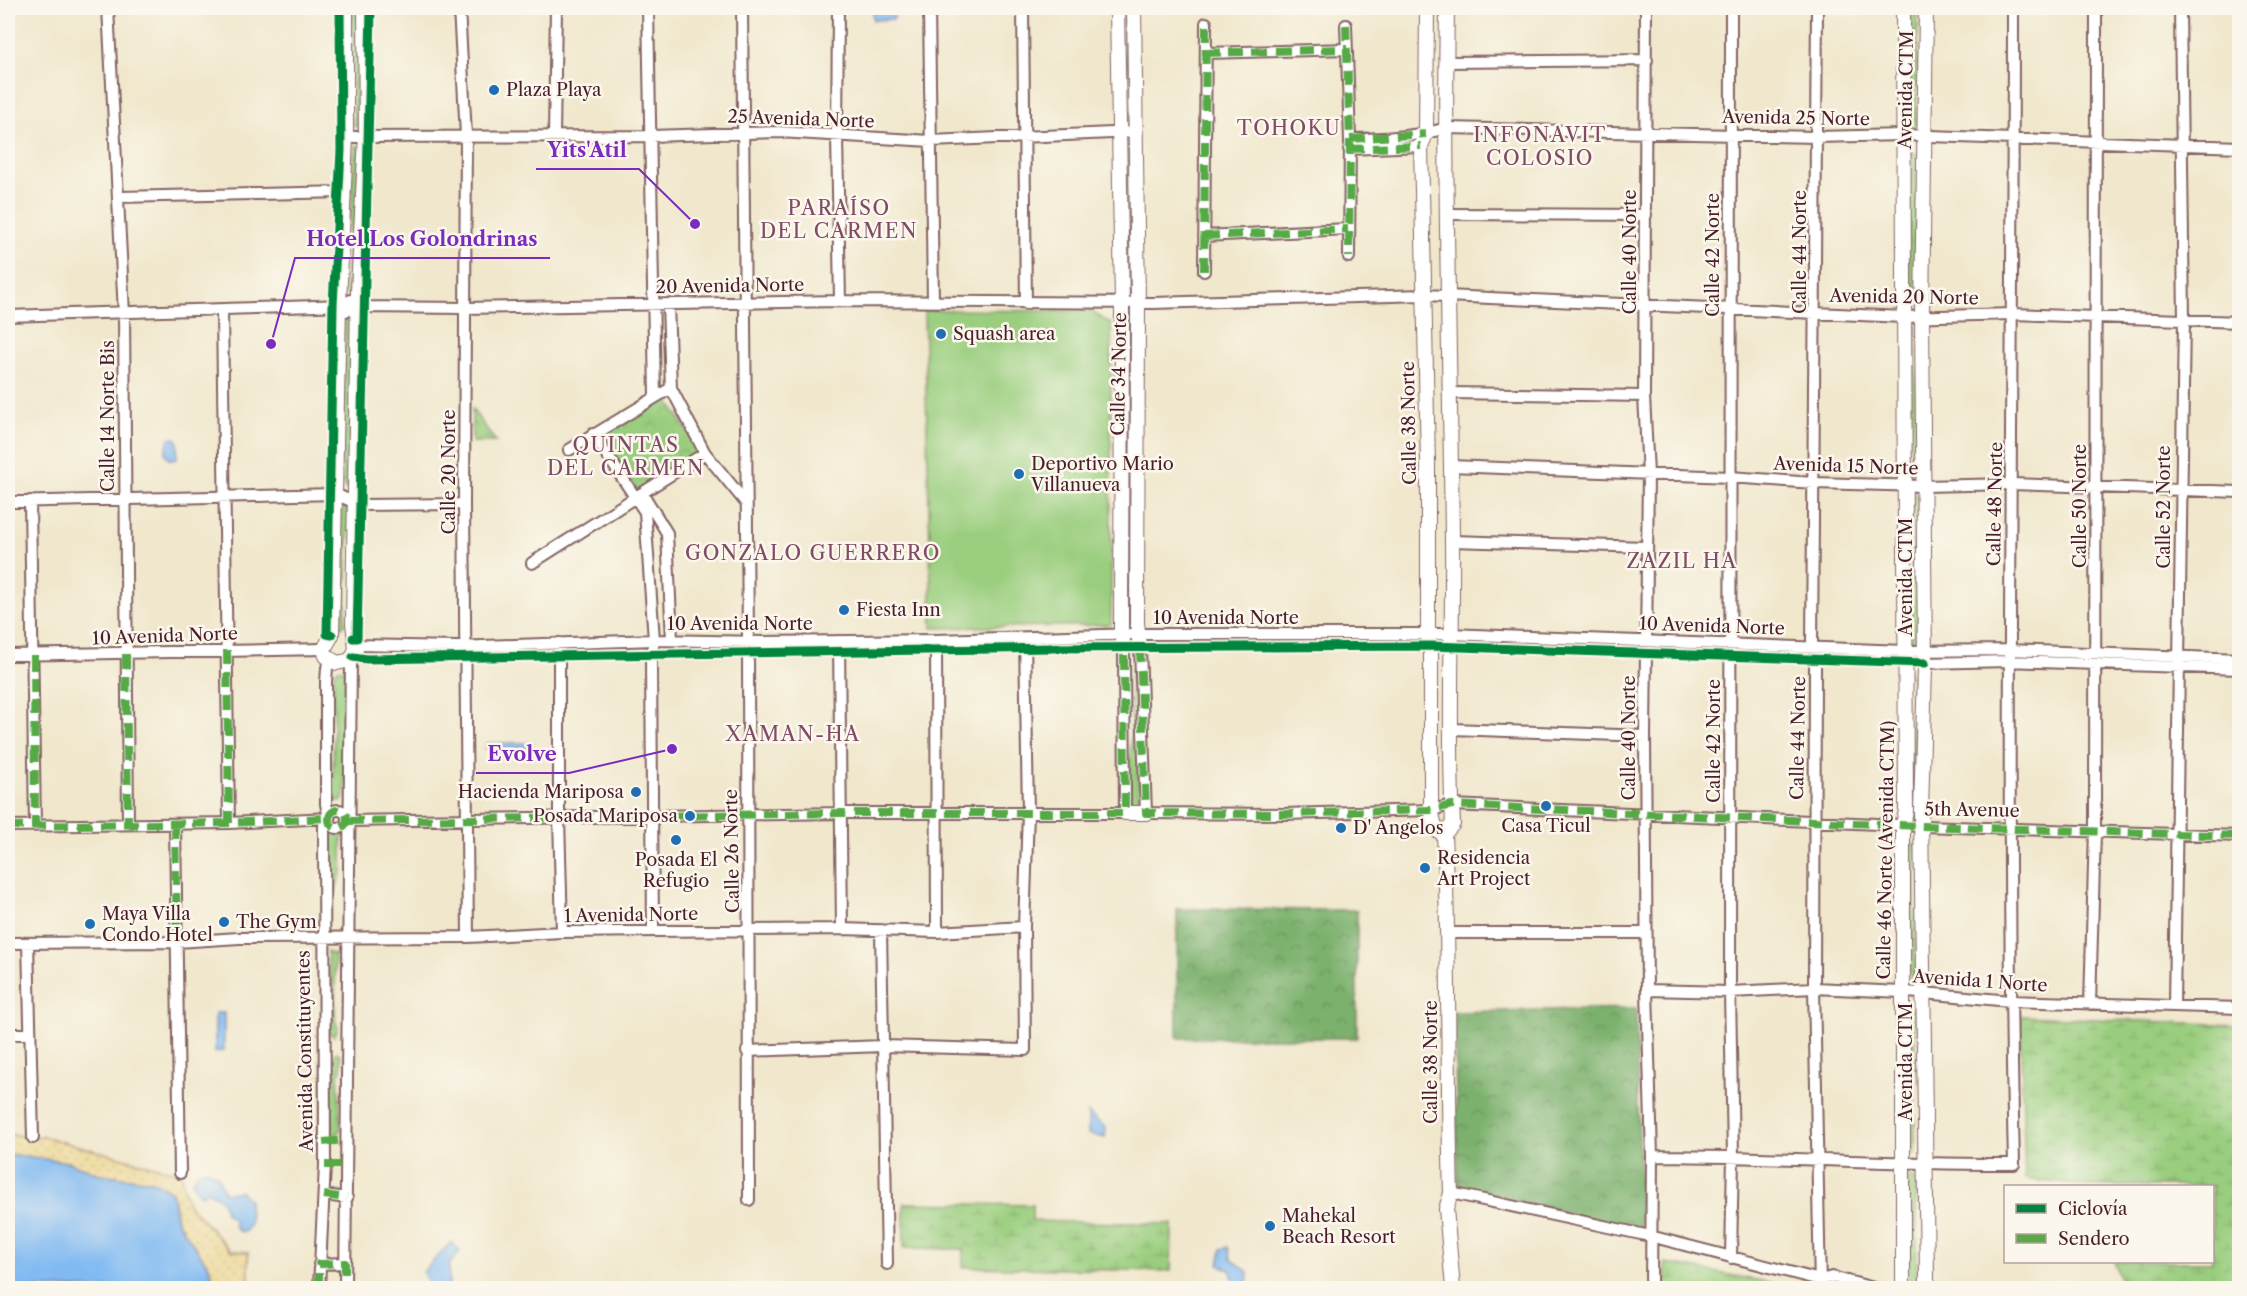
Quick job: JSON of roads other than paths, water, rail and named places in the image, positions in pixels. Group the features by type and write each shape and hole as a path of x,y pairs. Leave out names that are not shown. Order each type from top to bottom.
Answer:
{"main road":[{"name":"Avenida Constituyentes","path":"328,655 332,635 339,309 345,192 346,8"},
{"path":"328,655 337,663 351,660 356,645 353,638 358,302 366,136 365,8"},
{"name":"Calle 34 Norte","path":"1117,8 1122,303 1122,641"},
{"name":"Calle 34 Norte","path":"1134,8 1139,640"},
{"name":"Calle 38 Norte","path":"1427,8 1423,140 1428,634 1431,651 1431,810 1436,830 1444,834"},
{"name":"Calle 38 Norte","path":"1448,8 1446,62 1447,298 1452,541 1449,634 1453,824 1444,834 1449,933 1448,1086 1452,1193 1446,1209 1453,1288"},
{"name":"Avenida CTM","path":"1903,8 1905,657"},
{"name":"Avenida CTM","path":"1926,8 1923,136 1924,656 1921,811 1924,1165 1927,1280 1931,1288"},
{"path":"1121,462 1136,462"},
{"path":"1428,463 1450,466"},
{"name":"Calle 46 Norte (Avenida CTM)","path":"1903,1288 1902,992 1905,657"},
{"path":"1125,813 1146,813"}],"street":[{"name":"Calle 14 Norte Bis","path":"108,8 124,313 128,824"},
{"name":"Calle 20 Norte","path":"459,8 466,135 464,504 468,938"},
{"path":"554,136 556,8"},
{"path":"648,8 655,397"},
{"name":"Calle 26 Norte","path":"742,8 746,303 747,814 750,931 747,1052 748,1200"},
{"path":"838,8 837,136 840,301"},
{"path":"929,8 933,302"},
{"path":"1023,8 1026,304"},
{"name":"Calle 40 Norte","path":"1646,8 1647,304 1644,396 1648,474 1645,736 1647,990 1653,1156 1651,1288"},
{"name":"Calle 42 Norte","path":"1731,8 1729,307 1730,992 1733,1156 1731,1258"},
{"name":"Calle 44 Norte","path":"1817,8 1817,311 1812,646 1815,661 1814,988 1820,1284"},
{"name":"Calle 48 Norte","path":"1924,1165 2013,1164 2009,655 2012,484 2013,8"},
{"name":"Calle 50 Norte","path":"2090,1004 2095,830 2098,318 2096,8"},
{"name":"Calle 52 Norte","path":"2174,1006 2179,832 2180,490 2184,319 2180,8"},
{"path":"1204,271 1206,23"},
{"path":"1346,25 1349,257"},
{"path":"1206,53 1347,49"},
{"path":"1446,62 1647,60"},
{"name":"Avenida 25 Norte","path":"1349,144 1423,140 1447,128 1816,137 1903,135 2097,144 2240,147"},
{"name":"25 Avenida Norte","path":"346,137 650,136 743,133 931,141 1025,135 1135,132"},
{"path":"119,197 345,192"},
{"path":"1448,214 1646,215"},
{"path":"1204,236 1348,229"},
{"path":"1122,303 1425,296"},
{"name":"Avenida 20 Norte","path":"1425,296 1729,307 1904,317 2013,314 2240,322"},
{"name":"20 Avenida Norte","path":"8,316 339,309 358,302 466,308 840,301 1122,303"},
{"path":"668,304 671,388 705,453 746,503"},
{"path":"222,310 229,823"},
{"path":"569,450 671,388"},
{"path":"1450,393 1644,396"},
{"path":"593,434 667,533 672,640"},
{"path":"532,563 705,453"},
{"name":"Avenida 15 Norte","path":"1450,466 1730,477 1814,483 1923,486 2012,484 2240,492"},
{"path":"8,502 334,494 355,503 464,504"},
{"path":"640,496 645,512 654,640 651,659 654,816 653,931"},
{"path":"30,501 35,825"},
{"path":"1452,541 1646,547"},
{"name":"10 Avenida Norte","path":"356,645 366,648 465,652 560,643 654,640 748,642 1025,638 1122,641 1449,634 1646,646 1812,646 1905,657 2009,655 2095,658"},
{"path":"747,1052 883,1046 1025,1050 1024,927 1028,813 1025,638"},
{"path":"936,640 937,932"},
{"name":"Calle 34 Norte","path":"1139,640 1146,813"},
{"path":"839,641 842,929"},
{"name":"Calle 34 Norte","path":"1122,641 1125,813"},
{"path":"560,643 559,817 562,932"},
{"name":"10 Avenida Norte","path":"8,655 227,650 328,655"},
{"name":"Avenida Constituyentes","path":"319,1288 325,1166 322,939 324,826 329,818 326,804 328,655"},
{"path":"2095,658 2240,659"},
{"path":"2095,658 2181,669 2240,669"},
{"path":"345,1288 351,660"},
{"path":"1452,729 1645,736"},
{"name":"5th Avenue","path":"1431,810 1452,805 1730,818 1814,820 1904,818 1922,826 2179,832 2240,836"},
{"path":"8,825 229,823 329,818 332,813 339,810 344,813 348,821"},
{"path":"1146,813 1283,814 1431,810"},
{"path":"1904,818 1921,811"},
{"path":"348,821 840,813 1125,813"},
{"path":"175,824 180,1173"},
{"name":"1 Avenida Norte","path":"348,939 468,938 562,932 842,929 937,932 1024,927"},
{"path":"881,930 887,1264"},
{"path":"1449,933 1647,933"},
{"path":"8,944 177,942 239,938 348,939"},
{"path":"28,943 33,1138"},
{"name":"Avenida 1 Norte","path":"1647,990 1730,992 1814,988 1924,993 2010,1001 2240,1008"},
{"path":"8,1034 29,1034"},
{"path":"323,1142 345,1140"},
{"path":"1653,1156 1733,1156 1924,1165"},
{"path":"325,1166 346,1165"},
{"path":"1452,1193 1650,1236 1820,1284 1832,1276 1874,1288"},
{"path":"324,1195 346,1198"},
{"path":"319,1264 345,1263"}],"water":[{"path":"872,8 893,8 894,19 873,20"},
{"path":"169,438 176,438 178,442 177,459 169,459 165,453"},
{"path":"486,743 532,743 532,748 486,749"},
{"path":"215,1013 224,1013 224,1051 215,1052"},
{"path":"1088,1113 1106,1128 1105,1138 1088,1134"},
{"path":"8,1154 68,1162 99,1174 153,1181 172,1192 177,1221 210,1268 215,1288 8,1288"},
{"path":"207,1169 218,1176 225,1193 240,1191 249,1200 250,1224 245,1232 238,1231 234,1220 225,1213 224,1204 220,1199 206,1191 202,1195 198,1193 192,1181 198,1172"},
{"path":"451,1242 460,1251 449,1265 449,1288 430,1288 423,1272"},
{"path":"1228,1247 1231,1258 1248,1272 1247,1288 1235,1288 1231,1271 1219,1264 1222,1249"}],"place":[{"name":"Plaza Playa","path":"494,90"},
{"name":"Yits'Atil","path":"695,224"},
{"name":"Squash area","path":"941,334"},
{"name":"Hotel Los Golondrinas","path":"271,344"},
{"name":"Deportivo Mario Villanueva","path":"1019,474"},
{"name":"Fiesta Inn","path":"844,610"},
{"name":"Evolve","path":"672,749"},
{"name":"Hacienda Mariposa","path":"636,792"},
{"name":"Casa Ticul","path":"1546,806"},
{"name":"Posada Mariposa","path":"690,816"},
{"name":"D' Angelos","path":"1341,828"},
{"name":"Posada El Refugio","path":"676,840"},
{"name":"Residencia Art Project","path":"1425,868"},
{"name":"The Gym","path":"224,922"},
{"name":"Maya Villa Condo Hotel","path":"90,924"},
{"name":"Mahekal Beach Resort","path":"1270,1226"}],"district":[{"name":"TOHOKU","path":"1289,128"},
{"name":"INFONAVIT COLOSIO","path":"1540,146"},
{"name":"PARAÍSO DEL CARMEN","path":"839,220"},
{"name":"QUINTAS DEL CARMEN","path":"626,456"},
{"name":"GONZALO GUERRERO","path":"813,553"},
{"name":"ZAZIL HA","path":"1682,561"},
{"name":"XAMAN-HA","path":"793,734"}]}
